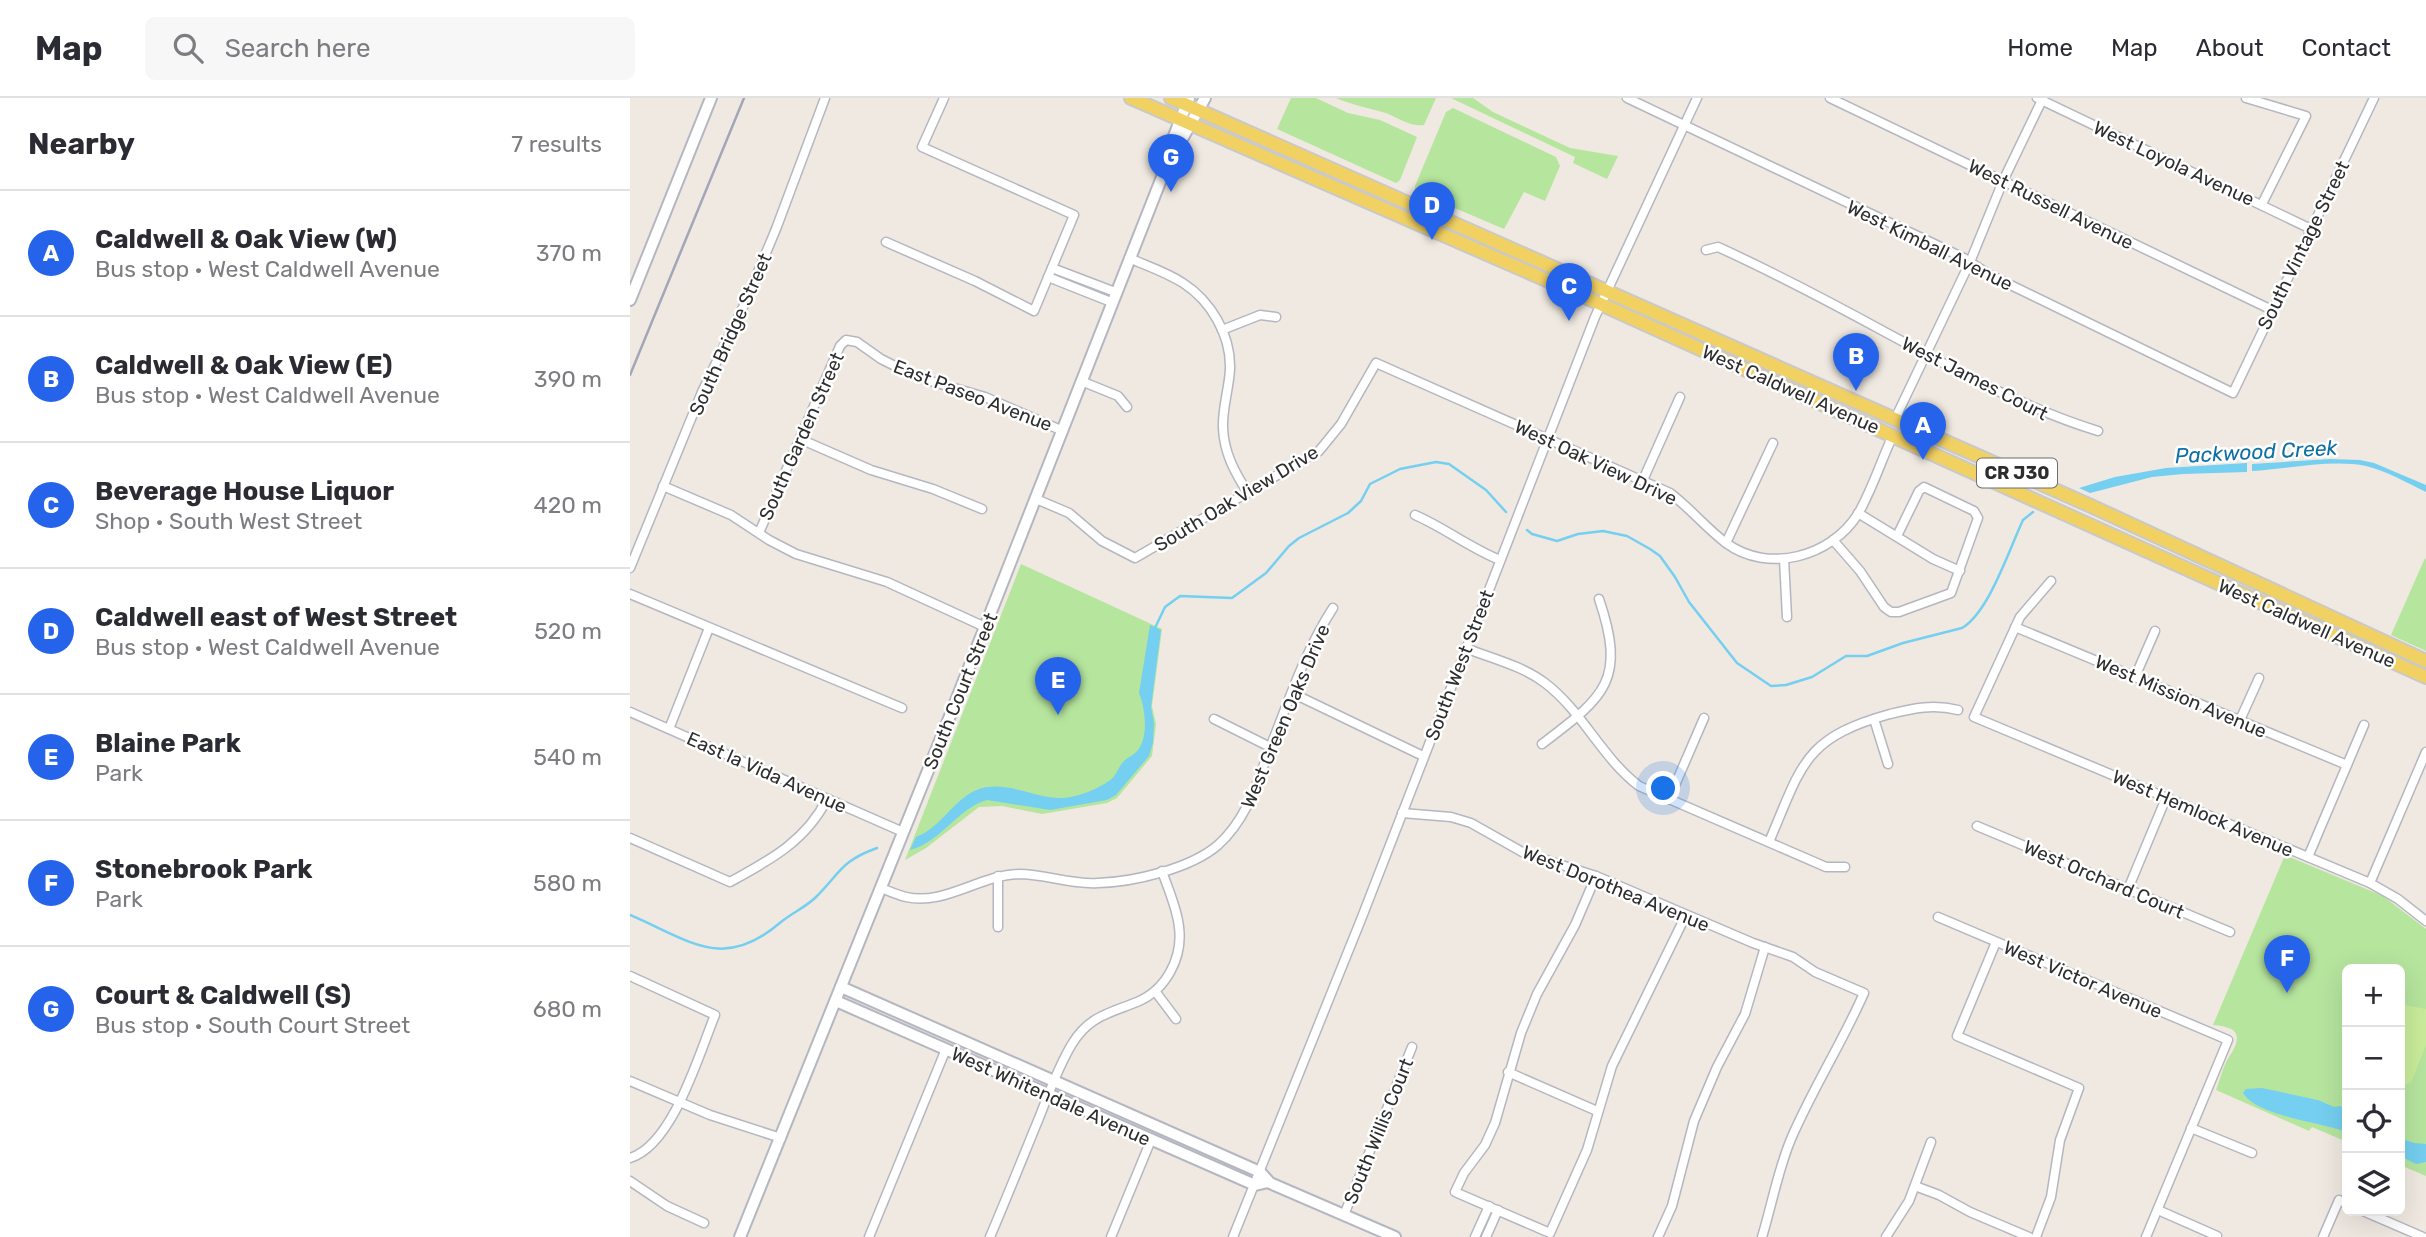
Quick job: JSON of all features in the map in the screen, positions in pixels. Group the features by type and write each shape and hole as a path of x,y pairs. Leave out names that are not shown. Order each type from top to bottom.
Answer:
{"main road":[{"name":"CR J30","path":"1131,98 1186,121"},
{"name":"CR J30","path":"1171,98 1195,103"},
{"name":"West Caldwell Avenue","path":"1195,103 2426,661"},
{"name":"West Caldwell Avenue","path":"1186,121 1893,435 2426,677"},
{"path":"1317,179 1336,179 1391,203 1404,200"},
{"path":"1809,398 1832,400 1886,422 1895,419"},
{"path":"2208,579 2225,578 2284,605 2293,606 2300,603"}],"street":[{"path":"630,300 711,98"},
{"name":"South Bridge Street","path":"630,568 702,392 759,271 825,98"},
{"path":"886,242 975,281 1034,311 1074,215 922,147 944,98"},
{"name":"West Kimball Avenue","path":"1627,98 1970,262 1990,275 2233,393"},
{"name":"South West Street","path":"1233,1237 1600,304 1698,98"},
{"name":"West Russell Avenue","path":"1830,98 2272,310"},
{"path":"2246,98 2306,116 2262,204"},
{"name":"South Vintage Street","path":"2233,393 2374,98"},
{"path":"1895,419 1970,262 2041,99"},
{"name":"West Loyola Avenue","path":"2041,99 2311,229"},
{"name":"South Court Street","path":"740,1237 1063,431 1113,297 1175,144 1182,139 1186,121 1195,103"},
{"name":"West James Court","path":"1706,250 1718,247 1753,263 2056,419 2098,431"},
{"path":"1129,258 1168,275 1194,291 1206,304 1222,330 1230,366 1223,427 1226,449 1234,471 1248,493"},
{"path":"1052,268 1113,297"},
{"path":"1048,277 1113,297"},
{"path":"1222,330 1260,315 1276,317"},
{"name":"East Paseo Avenue","path":"846,340 857,342 881,359 917,377 985,397 1063,431"},
{"name":"South Garden Street","path":"759,533 840,346 846,340"},
{"name":"West Oak View Drive","path":"1376,363 1643,480 1688,507 1726,543 1753,555 1784,559 1808,554 1833,540"},
{"name":"South Oak View Drive","path":"1035,499 1069,513 1102,541 1135,558 1319,451 1341,424 1376,363"},
{"path":"1082,381 1118,396 1127,407"},
{"path":"1643,480 1679,397"},
{"path":"1893,435 1858,513 1847,528 1833,540 1860,571 1887,610 1899,612 1951,593 1978,521 1974,511 1924,487 1919,491 1897,536"},
{"path":"800,439 872,470 933,489 982,509"},
{"path":"1726,543 1773,443"},
{"path":"663,486 714,506 796,554 887,582 985,626"},
{"path":"1858,513 1933,559 1960,571"},
{"path":"1415,515 1442,527 1470,547 1500,560"},
{"path":"1784,559 1787,617"},
{"path":"2015,626 2051,581"},
{"path":"630,594 902,708"},
{"path":"1542,744 1592,705 1601,692 1610,665 1611,645 1599,599"},
{"name":"West Green Oaks Drive","path":"881,888 907,898 922,898 935,897 998,876 1041,876 1071,882 1120,881 1162,871 1199,857 1217,845 1234,828 1249,803 1312,645 1333,608"},
{"name":"West Mission Avenue","path":"2015,626 2347,765"},
{"name":"West Hemlock Avenue","path":"2015,626 1974,717 2370,883 2426,920"},
{"path":"669,729 709,628"},
{"path":"2136,677 2155,631"},
{"path":"1465,648 1535,676 1547,685 1620,772 1639,786 1826,867 1845,867"},
{"path":"2240,720 2259,678"},
{"path":"1292,693 1423,756"},
{"path":"1769,842 1808,757 1831,737 1844,729 1916,707 1933,706 1958,710"},
{"name":"East la Vida Avenue","path":"630,712 903,832"},
{"path":"1669,799 1704,718"},
{"path":"1214,719 1270,747"},
{"path":"1874,719 1888,764"},
{"path":"2308,857 2364,725"},
{"path":"2370,883 2426,752"},
{"path":"2128,890 2166,798"},
{"path":"630,838 730,883 793,844 814,820 827,799"},
{"name":"West Dorothea Avenue","path":"1402,813 1451,817 1471,823 1524,853 1596,876 1793,957 1815,972 1864,993 1790,1142 1762,1237"},
{"name":"West Orchard Court","path":"1977,826 2230,932"},
{"path":"990,1237 1065,1057 1082,1030 1111,1010 1135,1003 1155,991 1171,971 1180,943 1179,927 1162,871"},
{"path":"998,876 998,928"},
{"path":"1596,876 1575,925 1537,994 1521,1032 1495,1123 1485,1145 1464,1173 1455,1192 1550,1233 1587,1150 1612,1066 1686,915"},
{"name":"West Victor Avenue","path":"1938,917 2228,1040 2191,1128"},
{"path":"1996,942 1957,1036 2079,1088 2060,1140 2051,1197 2036,1237"},
{"path":"1658,1237 1675,1196 1694,1121 1717,1067 1745,1014 1765,947"},
{"path":"630,976 715,1014 667,1128 653,1144 630,1158"},
{"name":"West Whitendale Avenue","path":"841,987 1260,1171"},
{"path":"1155,991 1176,1019"},
{"name":"West Whitendale Avenue","path":"836,1001 1255,1185"},
{"name":"South Willis Court","path":"1344,1215 1412,1047"},
{"path":"869,1237 946,1049"},
{"path":"1508,1072 1597,1111"},
{"path":"630,1081 679,1103 781,1138"},
{"path":"2146,1237 2191,1128 2252,1153"},
{"path":"1111,1237 1151,1140"},
{"path":"1886,1237 1901,1217 1931,1142"},
{"path":"1260,1171 1268,1182 1395,1237"},
{"path":"630,1181 667,1206 704,1223"},
{"path":"1255,1185 1268,1182"},
{"path":"1915,1186 2029,1237"},
{"path":"2323,1237 2342,1204"},
{"path":"1475,1237 1493,1208"},
{"path":"1486,1237 1493,1208"},
{"path":"2158,1210 2217,1236"},
{"path":"2375,1216 2423,1237"}],"green space":[{"path":"1291,98 1316,98 1348,113 1380,120 1417,137 1400,180 1396,183 1277,129"},
{"path":"1336,98 1436,98 1424,125 1419,125"},
{"path":"1451,98 1473,98 1493,112 1570,148 1618,156 1607,179 1573,163 1575,157"},
{"path":"1453,108 1556,157 1560,166 1545,201 1524,192 1504,229 1415,191 1446,112"},
{"path":"2425,558 2426,560 2426,651 2391,635"},
{"path":"1021,564 1162,629 1152,706 1156,724 1152,756 1117,798 1107,803 1042,814 1002,806 979,807 926,848 905,860"},
{"path":"2285,855 2383,896 2426,929 2426,1176 2405,1167 2405,964 2342,964 2342,1140 2312,1127 2309,1131 2216,1090 2237,1038 2233,1030 2213,1025"},
{"path":"2405,1005 2426,1009 2426,1045 2411,1083 2407,1084"}],"water":[{"name":"Packwood Creek","path":"2330,459 2374,463 2426,485 2426,492 2382,471 2353,464 2252,471 2252,464"},
{"name":"Packwood Creek","path":"2247,463 2247,472 2152,477 2090,493 2079,488 2115,477 2166,468"},
{"path":"1150,625 1161,630 1151,707 1154,723 1153,743 1149,756 1116,795 1107,800 1050,810 987,800 967,810 931,840 910,850 916,837 933,827 962,799 979,789 1011,788 1042,796 1064,798 1087,792 1112,779 1123,762 1138,750 1144,737 1144,714 1139,693"},
{"path":"2262,1088 2318,1100 2334,1107 2340,1106 2342,1130 2275,1113 2250,1101 2243,1093 2246,1089"},
{"path":"2405,1140 2426,1144 2426,1162 2416,1164 2405,1158"}],"waterway":[{"name":"Packwood Creek","path":"1154,630 1165,607 1180,596 1232,598 1266,573 1299,538 1348,513 1361,501 1370,484 1400,469 1436,462 1449,464 1486,490 1506,512"},
{"name":"Packwood Creek","path":"1527,530 1557,541 1578,534 1603,531 1627,536 1650,549 1660,556 1689,602 1737,663 1771,686 1786,685 1812,677 1846,656 1867,656 1903,643 1962,628 1981,609 2023,520 2033,512"},
{"name":"Packwood Creek","path":"630,915 689,942 707,947 724,949 742,946 808,904 848,863 877,848"}],"railway":[{"path":"630,375 744,98"}],"place":[{"name":"Court & Caldwell (S)","path":"1171,192"},
{"name":"Caldwell east of West Street","path":"1432,240"},
{"name":"Beverage House Liquor","path":"1569,321"},
{"name":"Caldwell & Oak View (E)","path":"1856,391"},
{"name":"Caldwell & Oak View (W)","path":"1923,460"},
{"name":"Blaine Park","path":"1058,715"},
{"name":"Stonebrook Park","path":"2287,993"}]}
